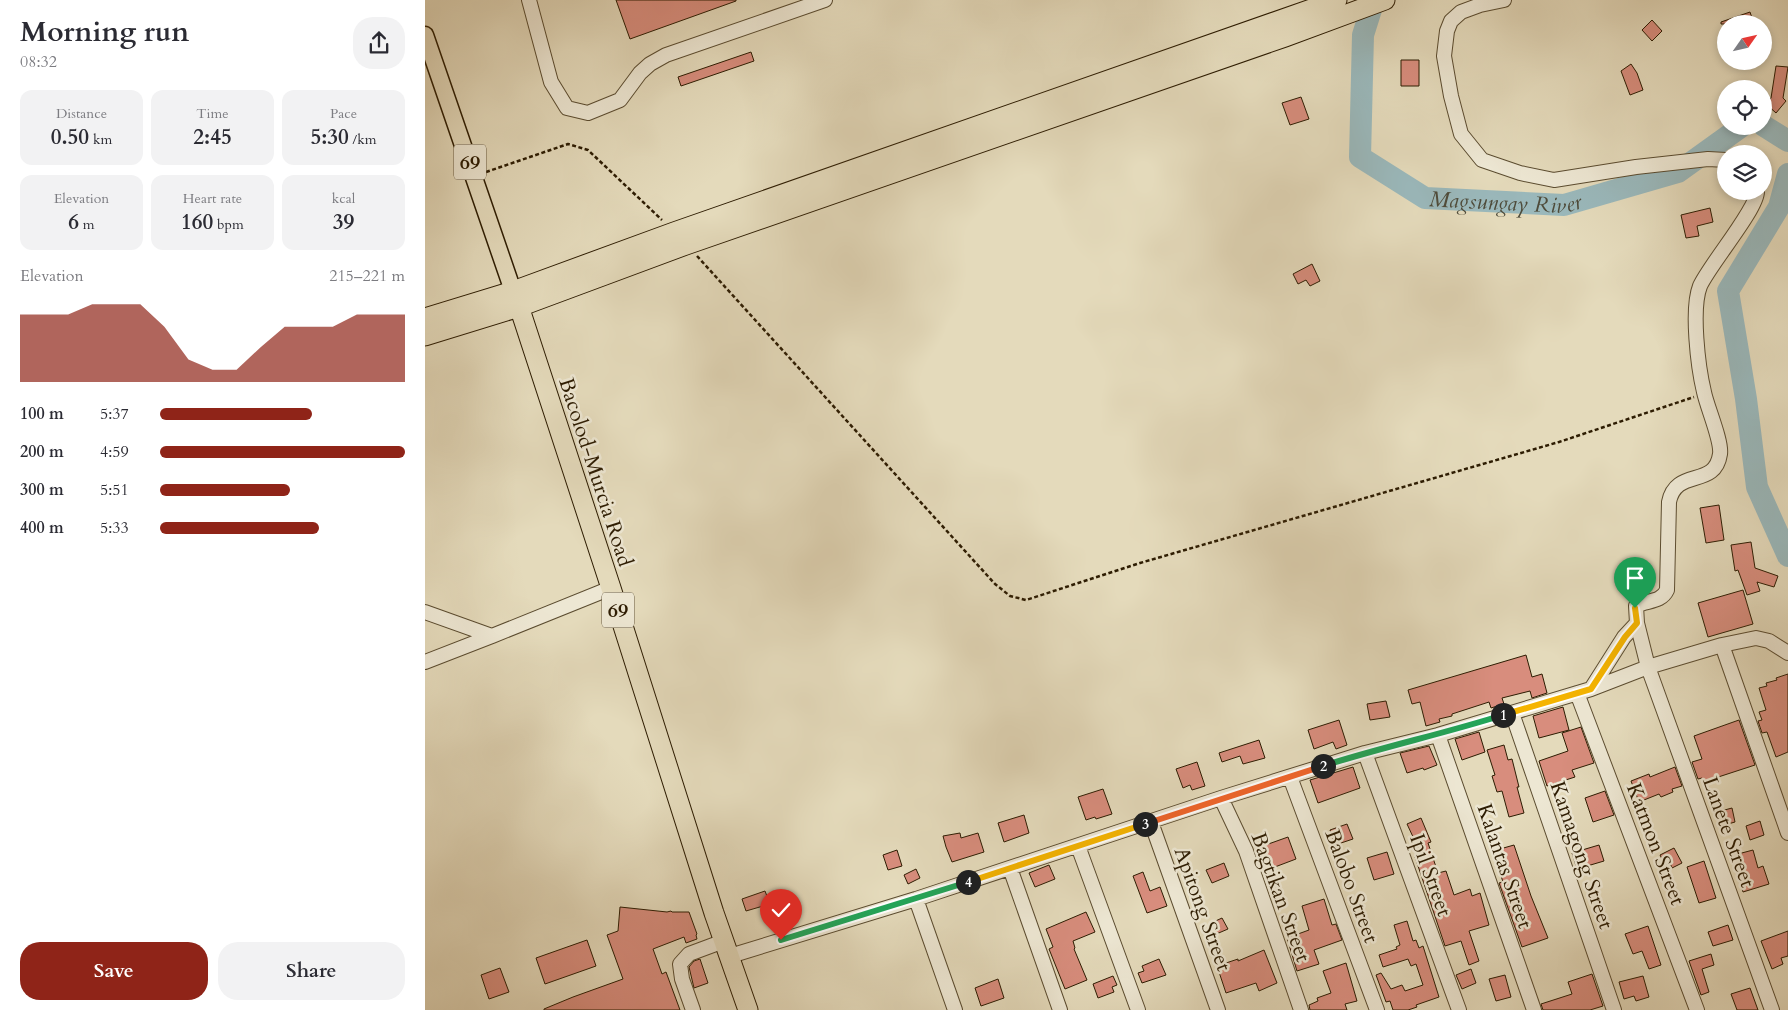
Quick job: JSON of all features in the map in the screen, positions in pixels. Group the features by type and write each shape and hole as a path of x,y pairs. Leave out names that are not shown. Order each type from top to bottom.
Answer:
{"highway":[{"path":"1283,29 1337,0"},
{"path":"425,336 516,299 680,238 1283,29 1385,0"},
{"path":"425,318 516,299"},
{"name":"Bacolod-Murcia Road","path":"516,299 748,1010"}],"main road":[{"name":"Bacolod-Murcia Road","path":"426,42 475,175 516,299"}],"street":[{"path":"529,0 551,82 567,108 587,113 620,100 639,73 666,55 825,0"},
{"path":"1504,0 1480,5 1461,12 1451,21 1447,31 1444,56 1451,96 1461,134 1482,160 1520,173 1554,180 1636,167 1717,160"},
{"path":"1591,689 1625,637 1637,623 1636,606 1659,599 1664,596 1667,590 1669,502 1673,488 1690,479 1705,476 1713,471 1718,463 1721,452 1704,392 1697,338 1696,304 1700,287 1723,249 1753,207 1755,200"},
{"path":"425,662 611,588"},
{"path":"425,612 492,636"},
{"name":"Lanete Street","path":"1637,623 1648,667 1772,1010"},
{"path":"693,1010 682,979 680,964 689,954 727,948 916,899 1221,798 1365,753 1439,735 1591,689 1648,667 1722,645 1756,638 1769,641 1788,654"},
{"path":"1722,645 1788,833"},
{"name":"Katmon Street","path":"1577,693 1697,1010"},
{"name":"Kamagong Street","path":"1512,712 1614,1010"},
{"name":"Kalantas Street","path":"1439,735 1534,1010"},
{"name":"Ipil Street","path":"1365,753 1459,1010"},
{"name":"Balobo Street","path":"1290,777 1377,1010"},
{"name":"Bagtikan Street","path":"1221,798 1245,851 1301,1010"},
{"name":"Apitong Street","path":"1151,822 1218,1010"},
{"path":"1078,846 1138,1010"},
{"path":"1009,868 1060,1010"},
{"path":"916,899 955,1010"}],"path":[{"path":"475,175 568,144 587,150 680,238 838,414 995,584 1010,596 1026,600 1149,560 1602,428 1690,399 1704,392"}],"building":[{"path":"616,0 736,0 736,1 630,39"},
{"path":"1652,20 1662,31 1652,41 1642,30"},
{"path":"751,52 754,61 681,86 678,77"},
{"path":"1401,60 1419,60 1419,86 1401,86"},
{"path":"1631,64 1637,73 1643,90 1630,95 1621,71"},
{"path":"1776,66 1788,67 1783,98 1786,101 1776,113 1772,109 1772,92"},
{"path":"1301,97 1309,119 1290,125 1282,103"},
{"path":"1710,208 1713,222 1697,226 1699,236 1686,238 1681,215"},
{"path":"1312,264 1320,281 1310,286 1306,280 1298,284 1293,274"},
{"path":"1719,505 1724,540 1706,543 1700,508"},
{"path":"1751,542 1755,568 1778,576 1774,587 1757,582 1760,591 1747,595 1738,570 1735,571 1731,545"},
{"path":"1743,590 1753,624 1708,637 1698,603"},
{"path":"1526,655 1532,677 1542,674 1547,693 1532,698 1530,691 1502,698 1504,704 1491,708 1489,702 1452,714 1452,716 1439,719 1440,722 1426,726 1420,702 1412,704 1408,690"},
{"path":"1788,674 1788,752 1776,757 1767,732 1762,733 1758,721 1762,720 1759,712 1766,710 1759,688 1767,686 1766,683"},
{"path":"1386,701 1390,717 1370,720 1367,704"},
{"path":"1563,707 1569,730 1539,738 1533,716"},
{"path":"1339,720 1347,745 1336,749 1333,742 1314,749 1308,730"},
{"path":"1739,720 1755,765 1703,782 1702,778 1698,779 1692,762 1702,759 1694,736"},
{"path":"1581,727 1594,763 1572,770 1575,777 1547,786 1539,761 1568,751 1562,733"},
{"path":"1479,732 1485,752 1462,760 1455,739"},
{"path":"1259,740 1265,758 1243,764 1240,756 1222,762 1219,753"},
{"path":"1504,745 1508,760 1512,759 1524,813 1509,817 1502,791 1497,792 1492,776 1495,775 1487,750"},
{"path":"1429,746 1437,765 1407,773 1400,753"},
{"path":"1197,762 1205,786 1192,790 1190,785 1183,788 1176,769"},
{"path":"1353,767 1360,788 1318,803 1310,780"},
{"path":"1675,767 1682,786 1672,789 1673,792 1661,797 1659,794 1639,802 1631,781 1649,774 1650,777"},
{"path":"1103,789 1112,814 1086,820 1078,797"},
{"path":"1605,791 1614,815 1593,822 1585,798"},
{"path":"1732,808 1735,822 1721,826 1717,812"},
{"path":"1024,815 1029,833 1004,842 998,823"},
{"path":"1421,818 1431,842 1428,843 1438,873 1446,871 1454,895 1470,889 1472,896 1480,893 1489,925 1469,931 1479,961 1469,965 1461,941 1445,946 1415,857 1421,854 1407,824"},
{"path":"1760,821 1764,835 1750,840 1746,826"},
{"path":"1347,824 1353,839 1335,845 1330,830"},
{"path":"960,833 961,838 978,833 984,852 952,862 943,836"},
{"path":"1288,837 1296,859 1267,870 1266,866 1263,867 1258,853 1261,852 1260,847"},
{"path":"1514,845 1531,896 1548,938 1522,947 1499,883 1503,882 1493,851"},
{"path":"1599,845 1604,861 1577,869 1572,853"},
{"path":"1674,848 1682,863 1672,868 1670,863 1665,865 1660,855"},
{"path":"897,850 902,866 888,870 883,855"},
{"path":"1753,850 1758,868 1763,866 1769,884 1743,892 1738,874 1743,873 1738,854"},
{"path":"1387,852 1394,874 1374,880 1367,858"},
{"path":"1704,861 1716,898 1699,903 1687,867"},
{"path":"1224,863 1229,876 1212,883 1206,870"},
{"path":"1049,865 1055,879 1035,887 1029,873"},
{"path":"916,869 920,878 908,884 904,875"},
{"path":"1143,872 1150,891 1160,887 1167,906 1147,913 1133,876"},
{"path":"765,891 770,904 746,911 742,899"},
{"path":"1324,899 1332,925 1336,924 1342,940 1314,950 1319,964 1297,971 1287,938 1309,930 1302,906"},
{"path":"620,907 667,912 689,912 697,939 686,943 684,937 653,949 662,974 666,972 680,1010 544,1010 573,997 623,979 607,935 618,931"},
{"path":"1086,912 1095,932 1073,941 1074,949 1087,980 1065,989 1049,949 1053,947 1046,929"},
{"path":"1222,918 1228,929 1214,935 1209,924"},
{"path":"1407,921 1413,941 1416,940 1419,948 1423,946 1439,997 1416,1005 1417,1007 1408,1010 1393,1010 1390,1001 1386,1002 1376,975 1381,973 1391,989 1402,985 1405,991 1423,985 1416,964 1411,966 1408,959 1383,967 1379,955 1397,949 1396,947 1400,945 1394,925"},
{"path":"1728,925 1733,940 1713,946 1708,932"},
{"path":"1648,926 1661,965 1649,969 1642,951 1633,954 1625,934"},
{"path":"1788,931 1788,956 1781,958 1783,964 1772,969 1761,941"},
{"path":"587,940 596,966 545,984 536,958"},
{"path":"1264,950 1277,983 1259,991 1256,983 1226,993 1217,966 1238,959 1238,961"},
{"path":"1711,954 1714,965 1702,969 1709,992 1701,995 1689,961"},
{"path":"700,959 708,983 694,988 689,967 694,961"},
{"path":"1159,959 1166,975 1142,983 1138,973 1144,971 1142,966"},
{"path":"1346,963 1357,1001 1345,1004 1347,1010 1310,1010 1309,1005 1318,1001 1317,998 1331,993 1323,971"},
{"path":"500,968 509,992 489,999 481,975"},
{"path":"1471,969 1476,983 1462,989 1456,975"},
{"path":"1592,974 1603,1006 1590,1010 1543,1010 1541,1004 1572,994 1568,982"},
{"path":"1505,975 1511,997 1496,1001 1489,979"},
{"path":"1113,976 1117,985 1112,987 1114,992 1098,998 1093,984"},
{"path":"1643,976 1649,997 1636,1001 1634,996 1624,999 1619,982"},
{"path":"998,979 1004,998 981,1006 975,988"},
{"path":"1750,988 1758,1010 1737,1010 1731,994"}],"waterway":[{"name":"Magsungay River","path":"1374,0 1363,35 1360,157 1425,198 1564,205 1678,172 1729,135"},
{"name":"Magsungay River","path":"1772,131 1788,141"},
{"name":"Magsungay River","path":"1788,174 1779,207 1728,291 1746,399 1757,487 1788,556"}],"route":[{"path":"781,940 916,899 1221,798 1365,753 1439,735 1591,689 1625,637 1637,623 1635,608"}]}
